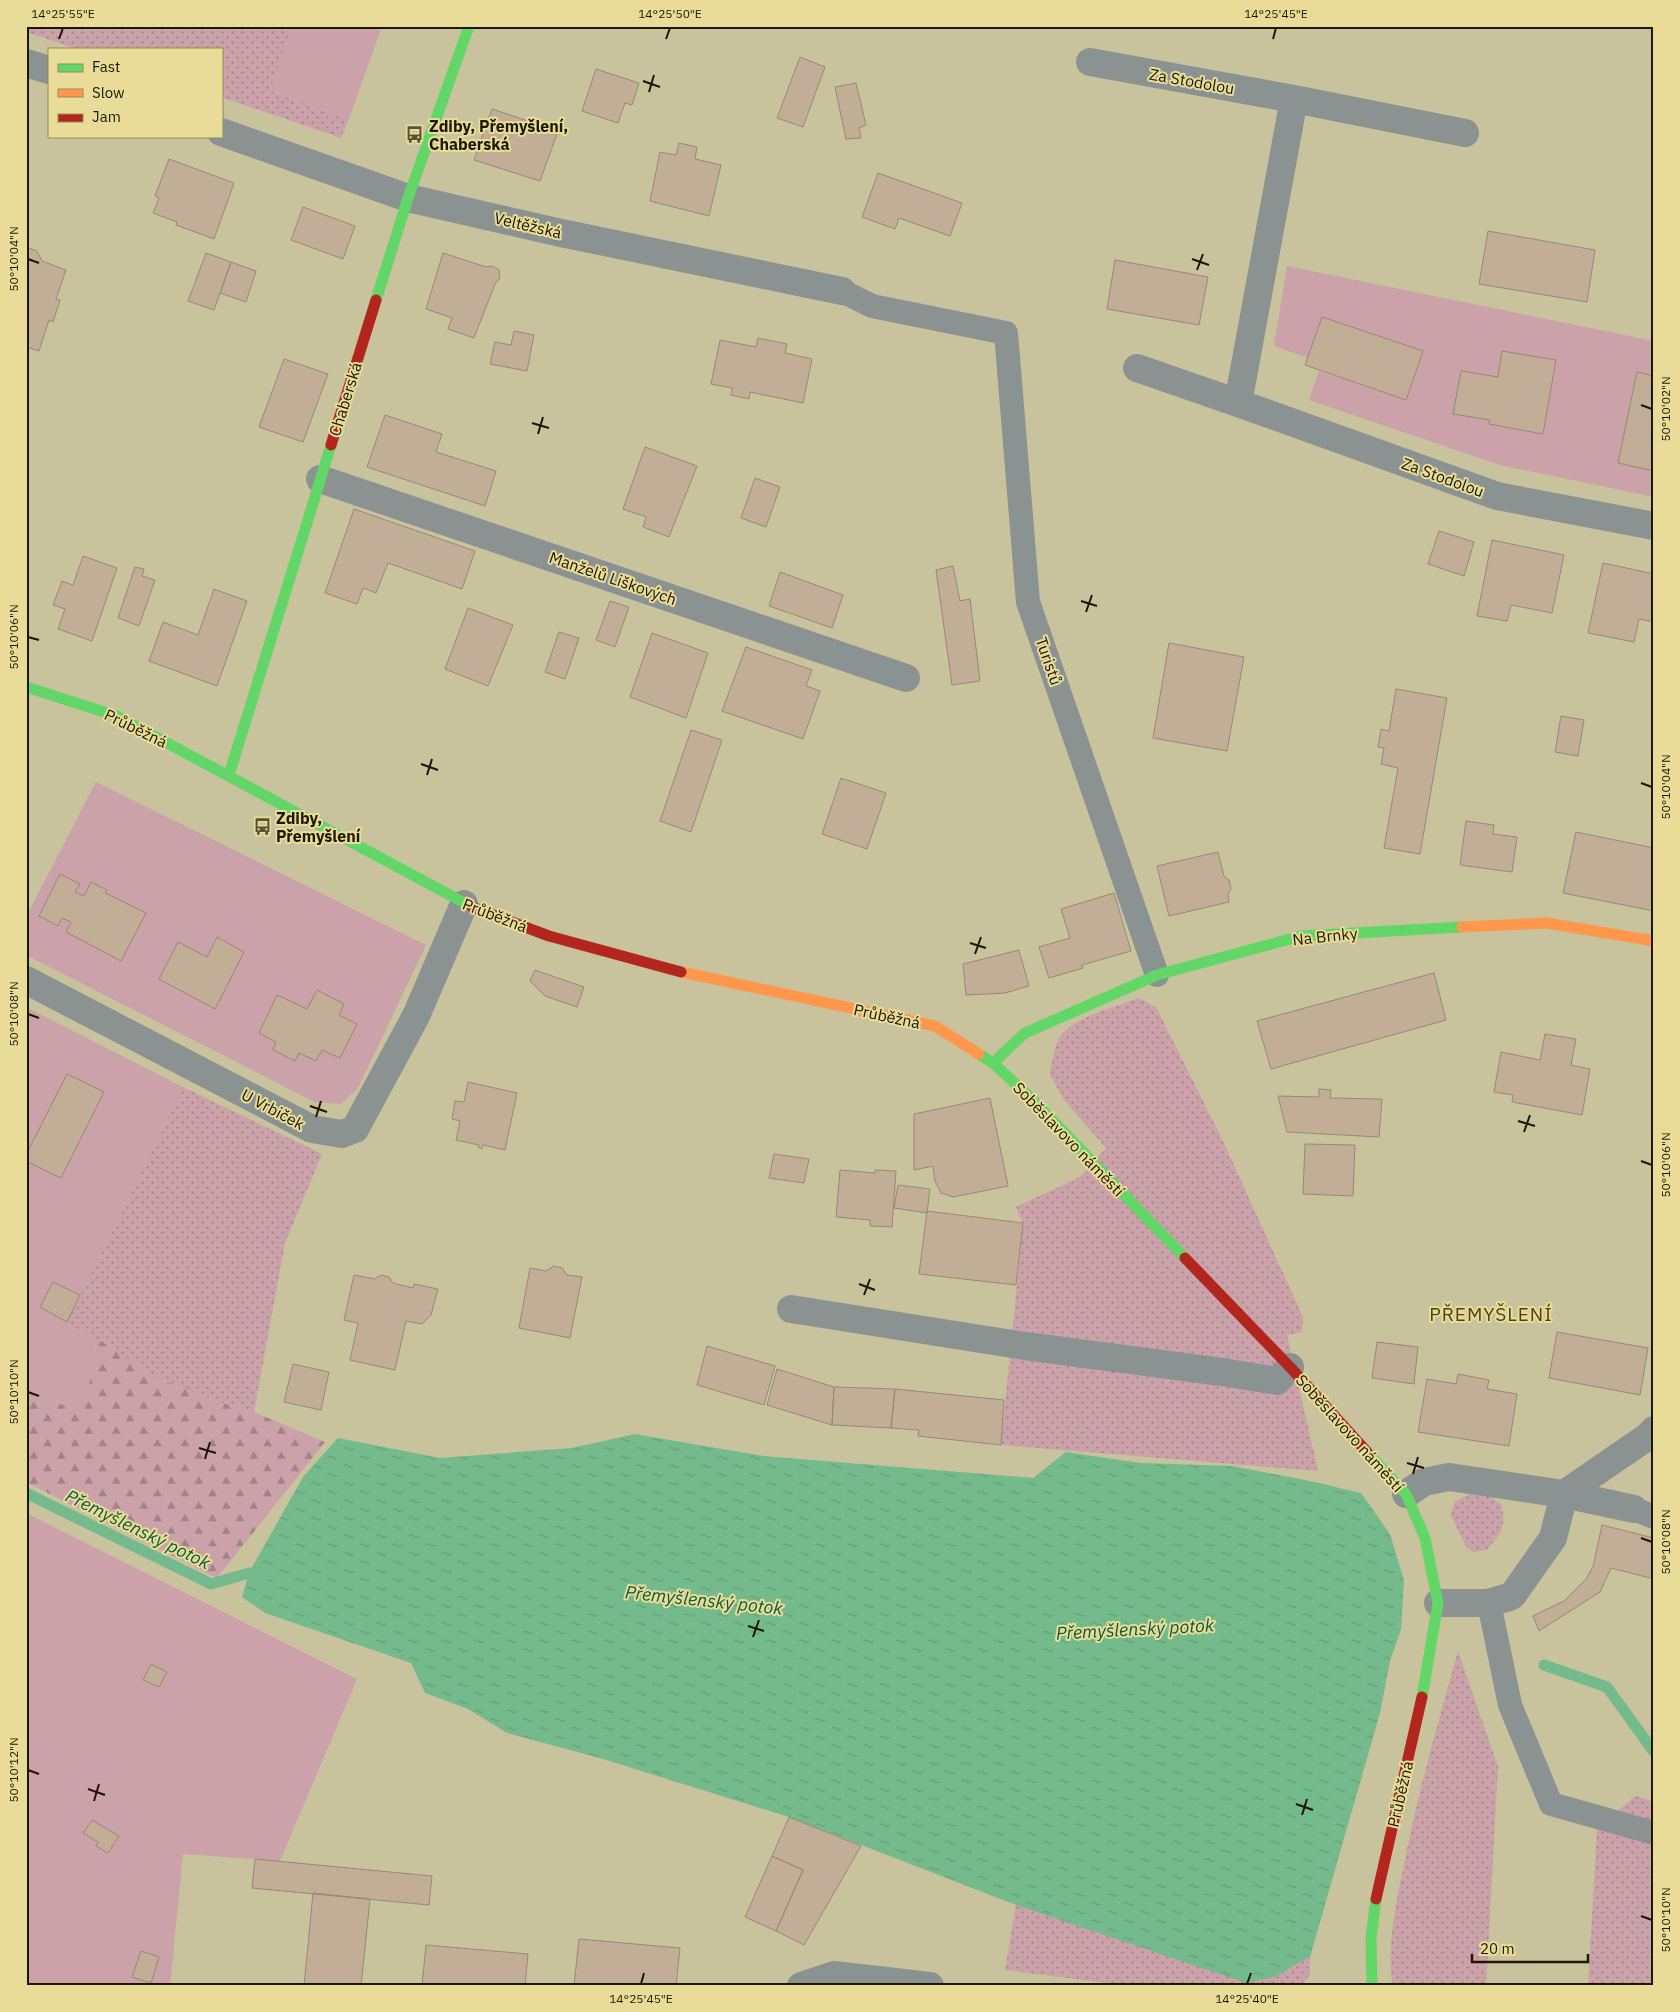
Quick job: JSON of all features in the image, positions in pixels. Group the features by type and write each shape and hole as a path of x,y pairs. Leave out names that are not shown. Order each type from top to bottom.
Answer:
{"street":[{"name":"Chaberská","path":"229,775 408,198 469,26"},
{"path":"26,62 48,70"},
{"name":"Za Stodolou","path":"1090,62 1294,99 1465,133"},
{"path":"1238,403 1294,99"},
{"name":"Veltěžská","path":"222,132 408,198 560,233 842,291"},
{"name":"Za Stodolou","path":"1137,368 1497,496 1654,526"},
{"name":"Manželů Liškových","path":"320,478 906,678"},
{"name":"Průběžná","path":"26,687 117,716 464,904 549,936 676,971 935,1026 993,1063"},
{"name":"U Vrbiček","path":"26,980 312,1129 342,1134 355,1129 416,1016 464,904"},
{"name":"Na Brnky","path":"993,1063 1025,1033 1157,975 1301,936 1548,923 1654,941"},
{"name":"Soběslavovo náměstí","path":"993,1063 1042,1110 1290,1367 1406,1494 1425,1538 1438,1603"},
{"name":"Soběslavovo náměstí","path":"791,1308 1025,1346 1222,1372 1277,1382 1290,1367"},
{"path":"1438,1603 1489,1603 1512,1596 1553,1538 1564,1494 1647,1437 1654,1430"},
{"path":"1406,1494 1424,1482 1449,1477 1564,1494 1644,1513"},
{"name":"Průběžná","path":"1372,1986 1371,1938 1374,1909 1427,1676 1438,1603"},
{"path":"801,1986 834,1975 930,1986"}],"lane":[{"name":"Turistů","path":"842,291 872,306 1006,333 1028,602 1157,975"},
{"path":"1489,1603 1510,1705 1551,1804 1654,1833"}],"green space":[{"path":"26,26 292,26 270,91 349,119 341,138 222,97 222,48 74,48 26,32"},
{"path":"292,26 382,26 349,119 270,91"},
{"path":"1287,266 1654,341 1654,497 1500,465 1309,400 1319,371 1406,400 1423,352 1322,317 1308,358 1274,346"},
{"path":"96,782 426,945 358,1088 341,1104 315,1102 26,955 26,917"},
{"path":"1139,998 1156,1007 1223,1141 1303,1317 1302,1332 1287,1335 1318,1471 1001,1445 1023,1224 1016,1207 1080,1177 1106,1148 1064,1100 1050,1075 1055,1049 1063,1033 1071,1026 1106,1009"},
{"path":"26,1007 183,1087 67,1323 97,1339 88,1390 71,1407 26,1395"},
{"path":"183,1087 322,1154 285,1243 254,1412 213,1400 164,1381 67,1323"},
{"path":"97,1339 164,1381 213,1400 254,1412 325,1442 217,1578 26,1482 26,1395 71,1406 88,1390"},
{"path":"1470,1494 1490,1497 1501,1504 1503,1512 1502,1529 1487,1550 1473,1552 1465,1545 1451,1515 1455,1501"},
{"path":"26,1513 357,1679 280,1861 183,1854 170,1986 26,1986"},
{"path":"1458,1651 1498,1767 1486,1986 1393,1986 1391,1941 1398,1894 1422,1784"},
{"path":"1635,1796 1654,1801 1654,1986 1588,1986 1597,1829"},
{"path":"1016,1905 1117,1938 1277,1976 1310,1957 1310,1975 1300,1986 1131,1986 1005,1970"}],"water":[{"path":"635,1434 763,1456 1033,1478 1066,1452 1140,1463 1232,1466 1361,1493 1390,1534 1404,1580 1401,1629 1390,1661 1380,1713 1310,1957 1277,1976 1246,1983 1016,1905 789,1817 603,1759 507,1733 468,1709 425,1693 411,1663 265,1613 242,1597 249,1573 303,1477 338,1438 440,1458 572,1448"}],"building":[{"path":"800,57 825,67 803,127 777,118"},
{"path":"596,69 639,83 632,105 625,103 618,123 582,111"},
{"path":"856,83 866,125 859,128 861,138 846,139 835,87"},
{"path":"492,109 558,131 540,181 474,160"},
{"path":"679,143 697,147 695,159 721,165 709,216 650,201 660,152 676,155"},
{"path":"169,159 234,183 214,239 176,225 177,222 153,213 159,198 155,196"},
{"path":"878,173 962,203 950,236 899,218 895,229 862,217"},
{"path":"303,207 355,226 343,259 291,240"},
{"path":"1488,231 1595,250 1587,302 1479,284"},
{"path":"29,248 37,251 42,261 66,270 56,299 60,300 53,322 49,320 39,351 26,347 26,249"},
{"path":"206,253 231,262 214,310 188,301"},
{"path":"443,253 486,267 492,266 499,270 500,278 495,284 474,338 448,329 452,318 426,309"},
{"path":"1115,260 1208,277 1199,325 1107,309"},
{"path":"231,262 256,271 246,302 220,293"},
{"path":"1322,317 1423,351 1406,400 1305,365"},
{"path":"514,331 534,335 527,371 490,364 495,342 511,345"},
{"path":"758,338 787,344 785,353 812,359 803,403 750,392 749,399 731,395 732,388 711,384 720,340 756,347"},
{"path":"1502,351 1556,360 1543,434 1489,424 1490,420 1453,414 1461,371 1498,377"},
{"path":"284,359 328,374 303,442 259,427"},
{"path":"1637,372 1654,376 1654,471 1618,463"},
{"path":"385,415 442,434 436,452 496,471 485,506 367,467"},
{"path":"645,447 697,466 669,537 643,527 646,517 623,509"},
{"path":"755,478 780,487 766,527 741,518"},
{"path":"354,509 475,551 462,589 388,563 376,593 363,588 357,604 325,593"},
{"path":"1439,531 1474,542 1464,576 1428,564"},
{"path":"1492,540 1564,555 1552,613 1511,605 1507,621 1477,616"},
{"path":"83,556 117,568 92,641 58,629 65,609 53,605 62,581 73,585"},
{"path":"1603,563 1654,574 1652,581 1654,582 1654,622 1639,619 1634,642 1588,633"},
{"path":"953,566 960,601 970,599 980,681 952,685 936,570"},
{"path":"135,567 144,569 142,576 155,580 139,626 118,618"},
{"path":"780,572 843,595 832,628 769,606"},
{"path":"214,589 247,601 217,686 149,661 163,622 198,635"},
{"path":"610,601 629,607 615,647 596,640"},
{"path":"468,608 513,625 488,686 445,669"},
{"path":"559,632 579,638 565,679 545,672"},
{"path":"652,633 708,653 686,718 630,697"},
{"path":"1169,643 1244,657 1227,751 1153,738"},
{"path":"746,647 812,670 806,686 820,691 803,739 722,711"},
{"path":"1396,689 1447,698 1420,854 1384,848 1398,768 1381,764 1384,748 1378,747 1381,729 1389,731"},
{"path":"1561,716 1584,720 1578,756 1555,752"},
{"path":"691,730 722,740 691,832 660,821"},
{"path":"841,778 886,793 867,849 822,834"},
{"path":"1466,821 1494,825 1493,834 1517,837 1512,872 1460,865"},
{"path":"1576,832 1654,848 1654,911 1563,893"},
{"path":"1218,852 1224,876 1229,880 1231,889 1228,894 1229,902 1169,916 1157,866"},
{"path":"60,874 80,884 75,892 84,896 91,882 107,890 105,893 146,913 121,961 66,932 71,922 62,918 58,926 39,916"},
{"path":"1114,893 1131,951 1082,965 1083,968 1049,978 1039,947 1070,938 1061,909"},
{"path":"217,937 244,952 215,1009 159,979 178,942 207,957"},
{"path":"1019,950 1029,986 1005,993 966,995 963,964"},
{"path":"535,970 584,987 577,1007 545,996 530,981"},
{"path":"1434,973 1446,1020 1271,1069 1257,1021"},
{"path":"317,990 344,1004 339,1015 357,1024 340,1058 322,1050 316,1061 299,1053 295,1061 273,1050 276,1042 259,1033 277,995 307,1009"},
{"path":"1545,1034 1576,1039 1571,1065 1590,1069 1582,1115 1512,1102 1513,1095 1494,1092 1501,1052 1540,1060"},
{"path":"67,1074 104,1092 61,1178 26,1161 26,1155"},
{"path":"468,1082 517,1093 505,1150 483,1145 482,1149 478,1147 479,1145 456,1140 460,1121 452,1119 455,1101 464,1102"},
{"path":"1319,1089 1331,1090 1330,1098 1382,1099 1379,1137 1287,1132 1278,1096 1319,1097"},
{"path":"990,1098 1008,1186 953,1197 941,1193 935,1181 933,1166 914,1170 914,1114"},
{"path":"1305,1144 1355,1145 1353,1196 1303,1194"},
{"path":"774,1154 809,1159 804,1183 769,1178"},
{"path":"840,1170 875,1173 875,1170 896,1171 892,1227 870,1226 870,1220 836,1217"},
{"path":"898,1185 930,1189 927,1213 894,1208"},
{"path":"927,1211 1023,1223 1016,1285 919,1274"},
{"path":"554,1266 562,1268 567,1275 582,1277 570,1338 519,1328 530,1268 546,1271"},
{"path":"354,1275 374,1279 381,1275 389,1277 393,1283 413,1288 414,1284 438,1289 431,1315 422,1324 406,1321 395,1370 350,1360 358,1323 344,1320"},
{"path":"53,1282 80,1295 67,1322 40,1307"},
{"path":"1557,1332 1648,1348 1640,1395 1549,1378"},
{"path":"1377,1342 1418,1347 1414,1384 1372,1378"},
{"path":"707,1346 775,1366 764,1405 697,1385"},
{"path":"293,1364 329,1372 321,1410 284,1402"},
{"path":"777,1369 834,1387 832,1425 767,1405"},
{"path":"1458,1374 1489,1380 1487,1389 1517,1394 1509,1446 1418,1432 1427,1379 1456,1384"},
{"path":"834,1387 895,1389 891,1428 832,1425"},
{"path":"895,1389 1004,1400 1001,1445 918,1436 919,1430 891,1428"},
{"path":"1602,1525 1654,1538 1654,1579 1611,1568 1600,1592 1539,1631 1533,1616 1564,1601 1586,1579 1593,1567"},
{"path":"151,1664 167,1672 159,1687 143,1680"},
{"path":"789,1817 861,1846 804,1945 776,1931 803,1870 772,1856"},
{"path":"92,1820 119,1836 108,1853 96,1846 98,1842 83,1833"},
{"path":"772,1856 803,1870 776,1931 745,1917"},
{"path":"255,1859 432,1876 429,1905 252,1888"},
{"path":"313,1893 370,1899 361,1986 304,1986"},
{"path":"579,1939 680,1948 676,1986 574,1986"},
{"path":"426,1945 528,1954 525,1986 422,1986"},
{"path":"141,1951 159,1957 151,1983 132,1977"}],"waterway":[{"name":"Přemyšlenský potok","path":"26,1493 211,1584 249,1573 264,1575"},
{"name":"Přemyšlenský potok","path":"1544,1665 1607,1687 1654,1752"}],"traffic: fast":[{"path":"376,300 408,198 469,26"},
{"path":"229,775 331,445"},
{"path":"26,687 117,716 472,907"},
{"path":"993,1063 1025,1033 1157,975 1301,936 1462,927"},
{"path":"979,1054 993,1063 1035,1102 1185,1258"},
{"path":"1367,1452 1406,1494 1425,1538 1438,1603 1422,1697"},
{"path":"1372,1986 1371,1938 1376,1899"}],"traffic: slow":[{"path":"1462,927 1547,923 1654,941"},
{"path":"681,972 935,1026 979,1054"}],"traffic: jam":[{"path":"331,445 376,300"},
{"path":"472,907 549,936 681,972"},
{"path":"1185,1258 1290,1367 1367,1452"},
{"path":"1376,1899 1422,1697"}],"place":[{"name":"Zdiby, Přemyšlení, Chaberská","path":"415,135"},
{"name":"Zdiby, Přemyšlení","path":"262,827"}],"district":[{"name":"PŘEMYŠLENÍ","path":"1491,1314"}]}
